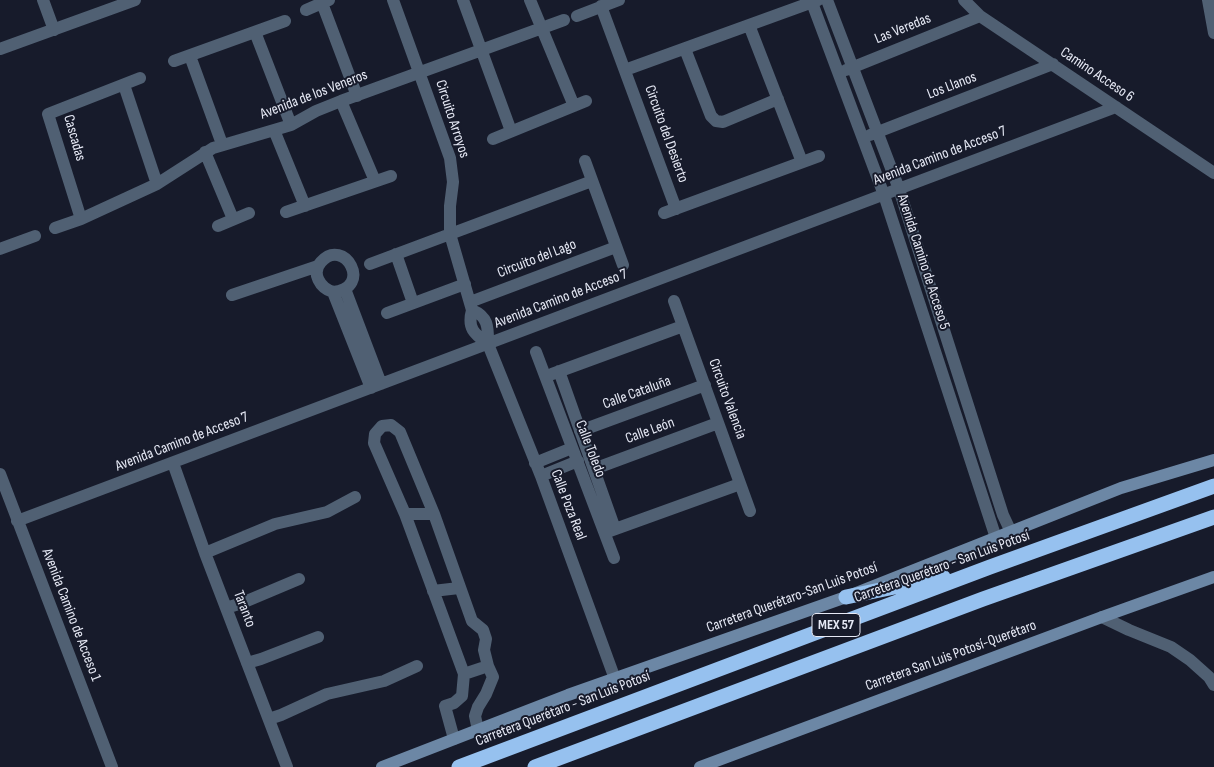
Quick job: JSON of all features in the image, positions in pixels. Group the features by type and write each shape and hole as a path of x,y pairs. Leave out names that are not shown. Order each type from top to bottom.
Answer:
{"highway":[{"name":"Carretera Querétaro - San Luis Potosí","path":"459,767 990,567 1214,486"},
{"name":"MEX 57","path":"535,767 983,599 1214,517"},
{"path":"846,597 990,567"},
{"path":"565,767 638,728"}],"main road":[{"name":"Carretera Querétaro-San Luis Potosí","path":"382,767 568,695 846,597 1121,488 1214,460"},
{"name":"Carretera San Luis Potosí-Querétaro","path":"700,767 1102,617 1214,578"}],"street":[{"path":"43,0 54,30"},
{"path":"0,50 135,0"},
{"name":"Circuito Arroyos","path":"393,0 450,158 453,182 450,206 450,234 471,306 470,323 477,336 488,344"},
{"path":"463,0 512,131"},
{"path":"492,139 580,104 541,28 530,0"},
{"path":"577,16 618,0"},
{"name":"Avenida Camino de Acceso 5","path":"827,0 899,189 990,473 1011,532"},
{"name":"Camino Acceso 6","path":"964,0 980,16 1214,173"},
{"path":"1208,0 1214,33"},
{"name":"Circuito del Desierto","path":"625,70 814,1"},
{"name":"Avenida Camino de Acceso 5","path":"814,1 838,73 884,195 996,538"},
{"path":"306,10 326,2 356,96"},
{"name":"Circuito del Desierto","path":"601,6 676,209"},
{"name":"Las Veredas","path":"838,73 980,16"},
{"name":"Avenida de los Veneros","path":"56,228 82,219 156,184 205,152 222,144 291,125 316,111 341,101 564,20"},
{"path":"174,61 285,22"},
{"path":"749,25 802,162"},
{"path":"255,32 291,125"},
{"path":"685,49 710,116 716,121 723,122 778,99"},
{"path":"190,56 222,144"},
{"name":"Los Llanos","path":"862,138 1053,64"},
{"name":"Cascadas","path":"82,219 48,114 140,78"},
{"path":"124,85 156,184"},
{"path":"341,101 376,181"},
{"name":"Avenida Camino de Acceso 7","path":"17,521 1116,107"},
{"path":"274,130 305,206"},
{"path":"205,152 233,219"},
{"name":"Circuito del Desierto","path":"664,213 819,156"},
{"path":"585,161 624,265"},
{"path":"286,212 391,176"},
{"path":"370,264 592,181"},
{"path":"218,226 249,212"},
{"path":"0,249 35,236"},
{"name":"Circuito del Lago","path":"471,306 616,246"},
{"path":"396,254 414,303"},
{"path":"232,295 318,266 327,257 332,255 339,255 344,258 352,267 353,273 350,285 339,290 327,290 317,277 318,266"},
{"path":"912,279 926,275"},
{"path":"387,313 465,284"},
{"path":"339,290 376,386"},
{"name":"Circuito Valencia","path":"674,301 750,511"},
{"path":"545,376 683,326"},
{"path":"931,339 946,336"},
{"name":"Calle Poza Real","path":"488,344 541,476 615,678"},
{"name":"Calle Toledo","path":"536,352 572,448 610,531"},
{"name":"Calle Toledo","path":"559,371 594,469 610,531 614,558"},
{"name":"Calle Cataluña","path":"580,431 704,385"},
{"path":"953,405 967,400"},
{"name":"Calle León","path":"594,469 718,423"},
{"path":"454,739 445,706 454,703 462,696 464,674 405,514 374,443 375,434 382,426 391,425 400,432 434,514 472,620 483,630 486,639 484,650 493,677 475,716 478,730"},
{"path":"535,463 572,448"},
{"path":"541,476 578,461"},
{"name":"Taranto","path":"173,463 205,553 287,767"},
{"path":"977,480 990,473"},
{"name":"Avenida Camino de Acceso 1","path":"0,474 112,767"},
{"path":"610,531 740,484"},
{"path":"205,553 275,524 327,512 356,497"},
{"path":"405,514 434,514"},
{"path":"226,608 299,579"},
{"path":"434,591 459,588"},
{"path":"1102,617 1128,630 1171,646 1209,677 1214,685"},
{"path":"247,663 318,637"},
{"path":"269,718 281,715 327,694 384,681 417,666"},
{"path":"464,674 488,666"}]}
